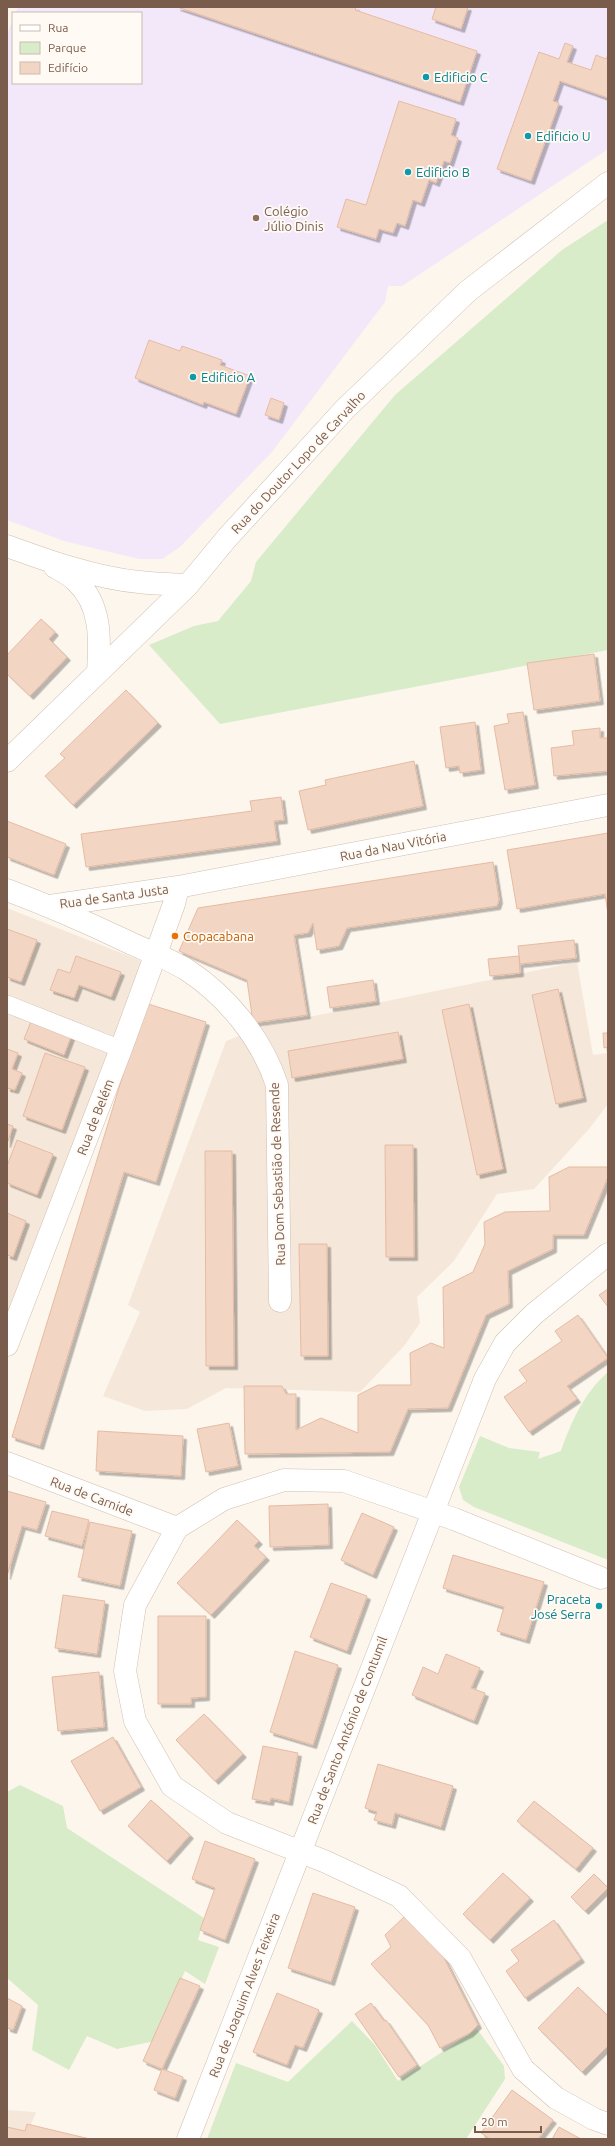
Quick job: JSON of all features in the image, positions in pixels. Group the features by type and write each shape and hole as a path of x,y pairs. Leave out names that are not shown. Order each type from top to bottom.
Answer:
{"street":[{"name":"Rua do Doutor Lopo de Carvalho","path":"7,761 188,585 227,538 345,409 468,291 608,183"},
{"path":"7,546 44,560 138,582 188,585"},
{"path":"44,560 76,581 92,599 100,633 98,672"},
{"name":"Rua da Nau Vitória","path":"178,887 608,805"},
{"name":"Rua de Santa Justa","path":"50,906 178,887"},
{"name":"Rua de Belém","path":"7,1345 121,1049 174,904 178,887"},
{"name":"Rua de Santa Justa","path":"7,890 50,906 156,955"},
{"name":"Rua Dom Sebastião de Resende","path":"156,955 186,969 209,986 240,1019 270,1065 277,1085 280,1301"},
{"path":"7,1004 121,1049"},
{"name":"Rua de Santo António de Contumil","path":"300,1851 484,1379 505,1343 534,1314 608,1254"},
{"name":"Rua de Carnide","path":"7,1463 177,1528"},
{"path":"601,1578 432,1512 344,1481 284,1480 224,1499 177,1528 135,1605 125,1671 135,1721 172,1786 227,1823 300,1851 399,1896 460,1958 523,2069 556,2098 594,2119 608,2124"},
{"name":"Rua de Joaquim Alves Teixeira","path":"188,2139 300,1851"}],"shaded area":[{"name":"Colégio Júlio Dinis","path":"18,7 608,7 608,149 402,286 388,286 385,302 272,452 180,547 162,559 139,559 64,541 7,520 7,35 12,22 12,84 142,84 142,12 16,12"},
{"path":"7,908 144,962 7,1321"},
{"path":"577,962 593,1055 608,1053 608,1104 589,1129 534,1189 497,1194 454,1261 417,1297 420,1323 404,1346 360,1392 226,1388 187,1409 145,1411 103,1396 140,1312 128,1305 226,1041 265,1026"},
{"path":"7,2110 36,2112 30,2127 62,2139 7,2139"}],"green space":[{"path":"608,220 608,650 220,724 149,645 194,626 218,621 251,581 256,562 395,395 562,250"},
{"path":"608,1372 608,1560 474,1507 463,1500 459,1487 480,1436 509,1448 540,1452 538,1459 561,1451 579,1408 592,1389"},
{"path":"20,1785 63,1806 67,1828 204,1918 198,1940 219,1947 205,1984 185,1971 155,2041 117,2049 87,2036 69,2070 32,2050 38,2005 7,1978 7,1792"},
{"path":"352,2021 375,2045 398,2081 477,2029 504,2066 505,2079 466,2139 207,2139 236,2063 288,2082"}],"building":[{"name":"Edificio C","path":"177,7 356,7 355,10 477,51 460,102"},
{"path":"436,7 468,7 461,29 432,19"},
{"name":"Edificio U","path":"565,43 573,46 567,62 591,70 596,55 606,59 608,55 608,98 560,81 553,101 559,103 531,181 497,169 539,52 559,59"},
{"name":"Edificio B","path":"399,101 456,119 451,135 458,138 450,163 444,161 436,183 429,180 421,203 413,200 405,226 397,223 393,233 379,229 376,239 337,227 346,199 366,205"},
{"name":"Edificio A","path":"149,340 180,351 182,346 222,360 220,365 250,376 236,414 204,402 203,405 135,378"},
{"path":"271,398 284,403 279,420 265,415"},
{"path":"41,619 55,632 49,639 67,657 30,696 7,674 7,655"},
{"path":"594,654 600,701 534,710 527,663"},
{"path":"126,690 158,723 73,805 45,776 65,758 60,754"},
{"path":"523,712 535,785 505,790 494,726 509,723 507,714"},
{"path":"475,722 481,770 460,773 459,766 446,768 440,727"},
{"path":"600,728 600,738 608,738 608,771 554,776 551,748 574,745 572,731"},
{"path":"414,761 423,806 308,830 299,791 326,785 325,780"},
{"path":"281,797 284,820 274,821 277,841 86,867 81,834 252,811 250,801"},
{"path":"7,821 66,844 54,875 7,857"},
{"path":"608,833 608,914 605,894 517,909 507,850"},
{"path":"493,862 499,900 497,906 347,928 339,946 317,950 313,923 308,933 294,935 307,1015 253,1023 247,980 179,951 198,908"},
{"path":"7,929 37,940 21,982 7,977"},
{"path":"574,940 576,958 520,964 518,946"},
{"path":"76,956 121,972 111,997 79,985 74,998 50,990 58,969 70,973"},
{"path":"519,956 520,973 490,976 488,959"},
{"path":"373,980 376,1001 330,1008 327,987"},
{"path":"558,989 583,1098 556,1104 532,995"},
{"path":"145,1003 206,1022 156,1182 124,1172 40,1446 12,1437"},
{"path":"469,1004 503,1169 477,1175 442,1010"},
{"path":"32,1019 72,1034 64,1055 24,1039"},
{"path":"398,1032 403,1059 292,1078 288,1051"},
{"path":"603,1033 608,1033 608,1047 604,1048"},
{"path":"7,1049 18,1053 12,1069 22,1073 15,1090 7,1088"},
{"path":"45,1053 85,1067 62,1130 23,1116"},
{"path":"7,1124 13,1126 7,1144"},
{"path":"17,1140 53,1154 37,1195 7,1183 7,1166"},
{"path":"385,1145 413,1145 414,1257 386,1257"},
{"path":"205,1151 232,1151 234,1366 206,1366"},
{"path":"569,1167 608,1167 608,1177 584,1235 553,1235 553,1249 508,1271 509,1304 486,1315 448,1408 408,1409 390,1452 245,1454 244,1386 282,1386 286,1394 296,1394 296,1430 321,1418 358,1433 358,1395 378,1385 411,1385 410,1353 431,1343 444,1348 443,1287 473,1272 485,1244 484,1222 505,1212 550,1211 549,1177"},
{"path":"7,1213 26,1221 13,1257 7,1255"},
{"path":"299,1244 327,1244 328,1356 301,1356"},
{"path":"608,1289 608,1307 599,1295"},
{"path":"578,1315 608,1358 567,1386 577,1399 529,1432 504,1397 527,1381 519,1370 562,1341 555,1331"},
{"path":"229,1423 238,1466 206,1472 197,1429"},
{"path":"98,1431 183,1436 181,1476 96,1471"},
{"path":"7,1491 46,1502 37,1530 22,1526 7,1576"},
{"path":"328,1504 329,1545 270,1547 269,1506"},
{"path":"52,1511 89,1520 82,1546 45,1536"},
{"path":"362,1513 394,1527 373,1575 341,1560"},
{"path":"237,1520 259,1541 254,1546 266,1557 211,1615 177,1583"},
{"path":"90,1522 132,1531 120,1586 78,1577"},
{"path":"453,1555 544,1582 526,1640 497,1631 504,1607 443,1588"},
{"path":"331,1583 367,1596 347,1651 310,1637"},
{"path":"63,1595 105,1601 97,1654 55,1648"},
{"path":"158,1616 206,1616 206,1697 191,1698 191,1704 158,1704"},
{"path":"295,1651 338,1665 313,1745 270,1732"},
{"path":"446,1654 480,1668 471,1688 485,1693 474,1721 412,1695 423,1667 438,1674"},
{"path":"99,1672 104,1727 58,1731 52,1677"},
{"path":"204,1714 243,1754 215,1781 176,1740"},
{"path":"113,1737 141,1787 100,1811 71,1761"},
{"path":"263,1746 298,1753 289,1802 271,1798 270,1802 252,1799"},
{"path":"378,1764 453,1786 441,1827 395,1813 392,1825 374,1820 377,1812 365,1808"},
{"path":"151,1800 190,1835 167,1861 128,1826"},
{"path":"534,1801 593,1848 576,1869 517,1821"},
{"path":"205,1841 255,1859 225,1940 200,1930 215,1888 192,1879"},
{"path":"503,1873 530,1898 490,1940 463,1914"},
{"path":"594,1874 608,1888 585,1911 571,1897"},
{"path":"313,1893 355,1907 331,1982 288,1968"},
{"path":"405,1916 442,1954 478,2025 470,2033 440,2048 428,2025 371,1964 391,1947 385,1935"},
{"path":"554,1920 581,1959 525,1998 506,1971 519,1961 511,1950"},
{"path":"180,1978 200,1986 162,2069 143,2061"},
{"path":"578,1987 608,2016 608,2046 582,2072 538,2028"},
{"path":"277,1993 319,2010 303,2048 295,2045 287,2065 253,2052"},
{"path":"7,1998 22,2006 13,2030 7,2028"},
{"path":"371,2003 384,2021 386,2020 417,2065 399,2077 355,2014"},
{"path":"162,2069 183,2077 175,2098 154,2090"},
{"path":"512,2090 553,2120 538,2139 490,2139 481,2133"},
{"path":"27,2124 90,2139 7,2139 7,2127 25,2131"},
{"path":"559,2127 581,2139 552,2139"}],"place":[{"name":"Edificio C","path":"426,77"},
{"name":"Edificio U","path":"528,136"},
{"name":"Edificio B","path":"408,172"},
{"name":"Colégio Júlio Dinis","path":"256,218"},
{"name":"Edificio A","path":"193,377"},
{"name":"Copacabana","path":"175,936"},
{"name":"Praceta José Serra","path":"599,1606"}]}
